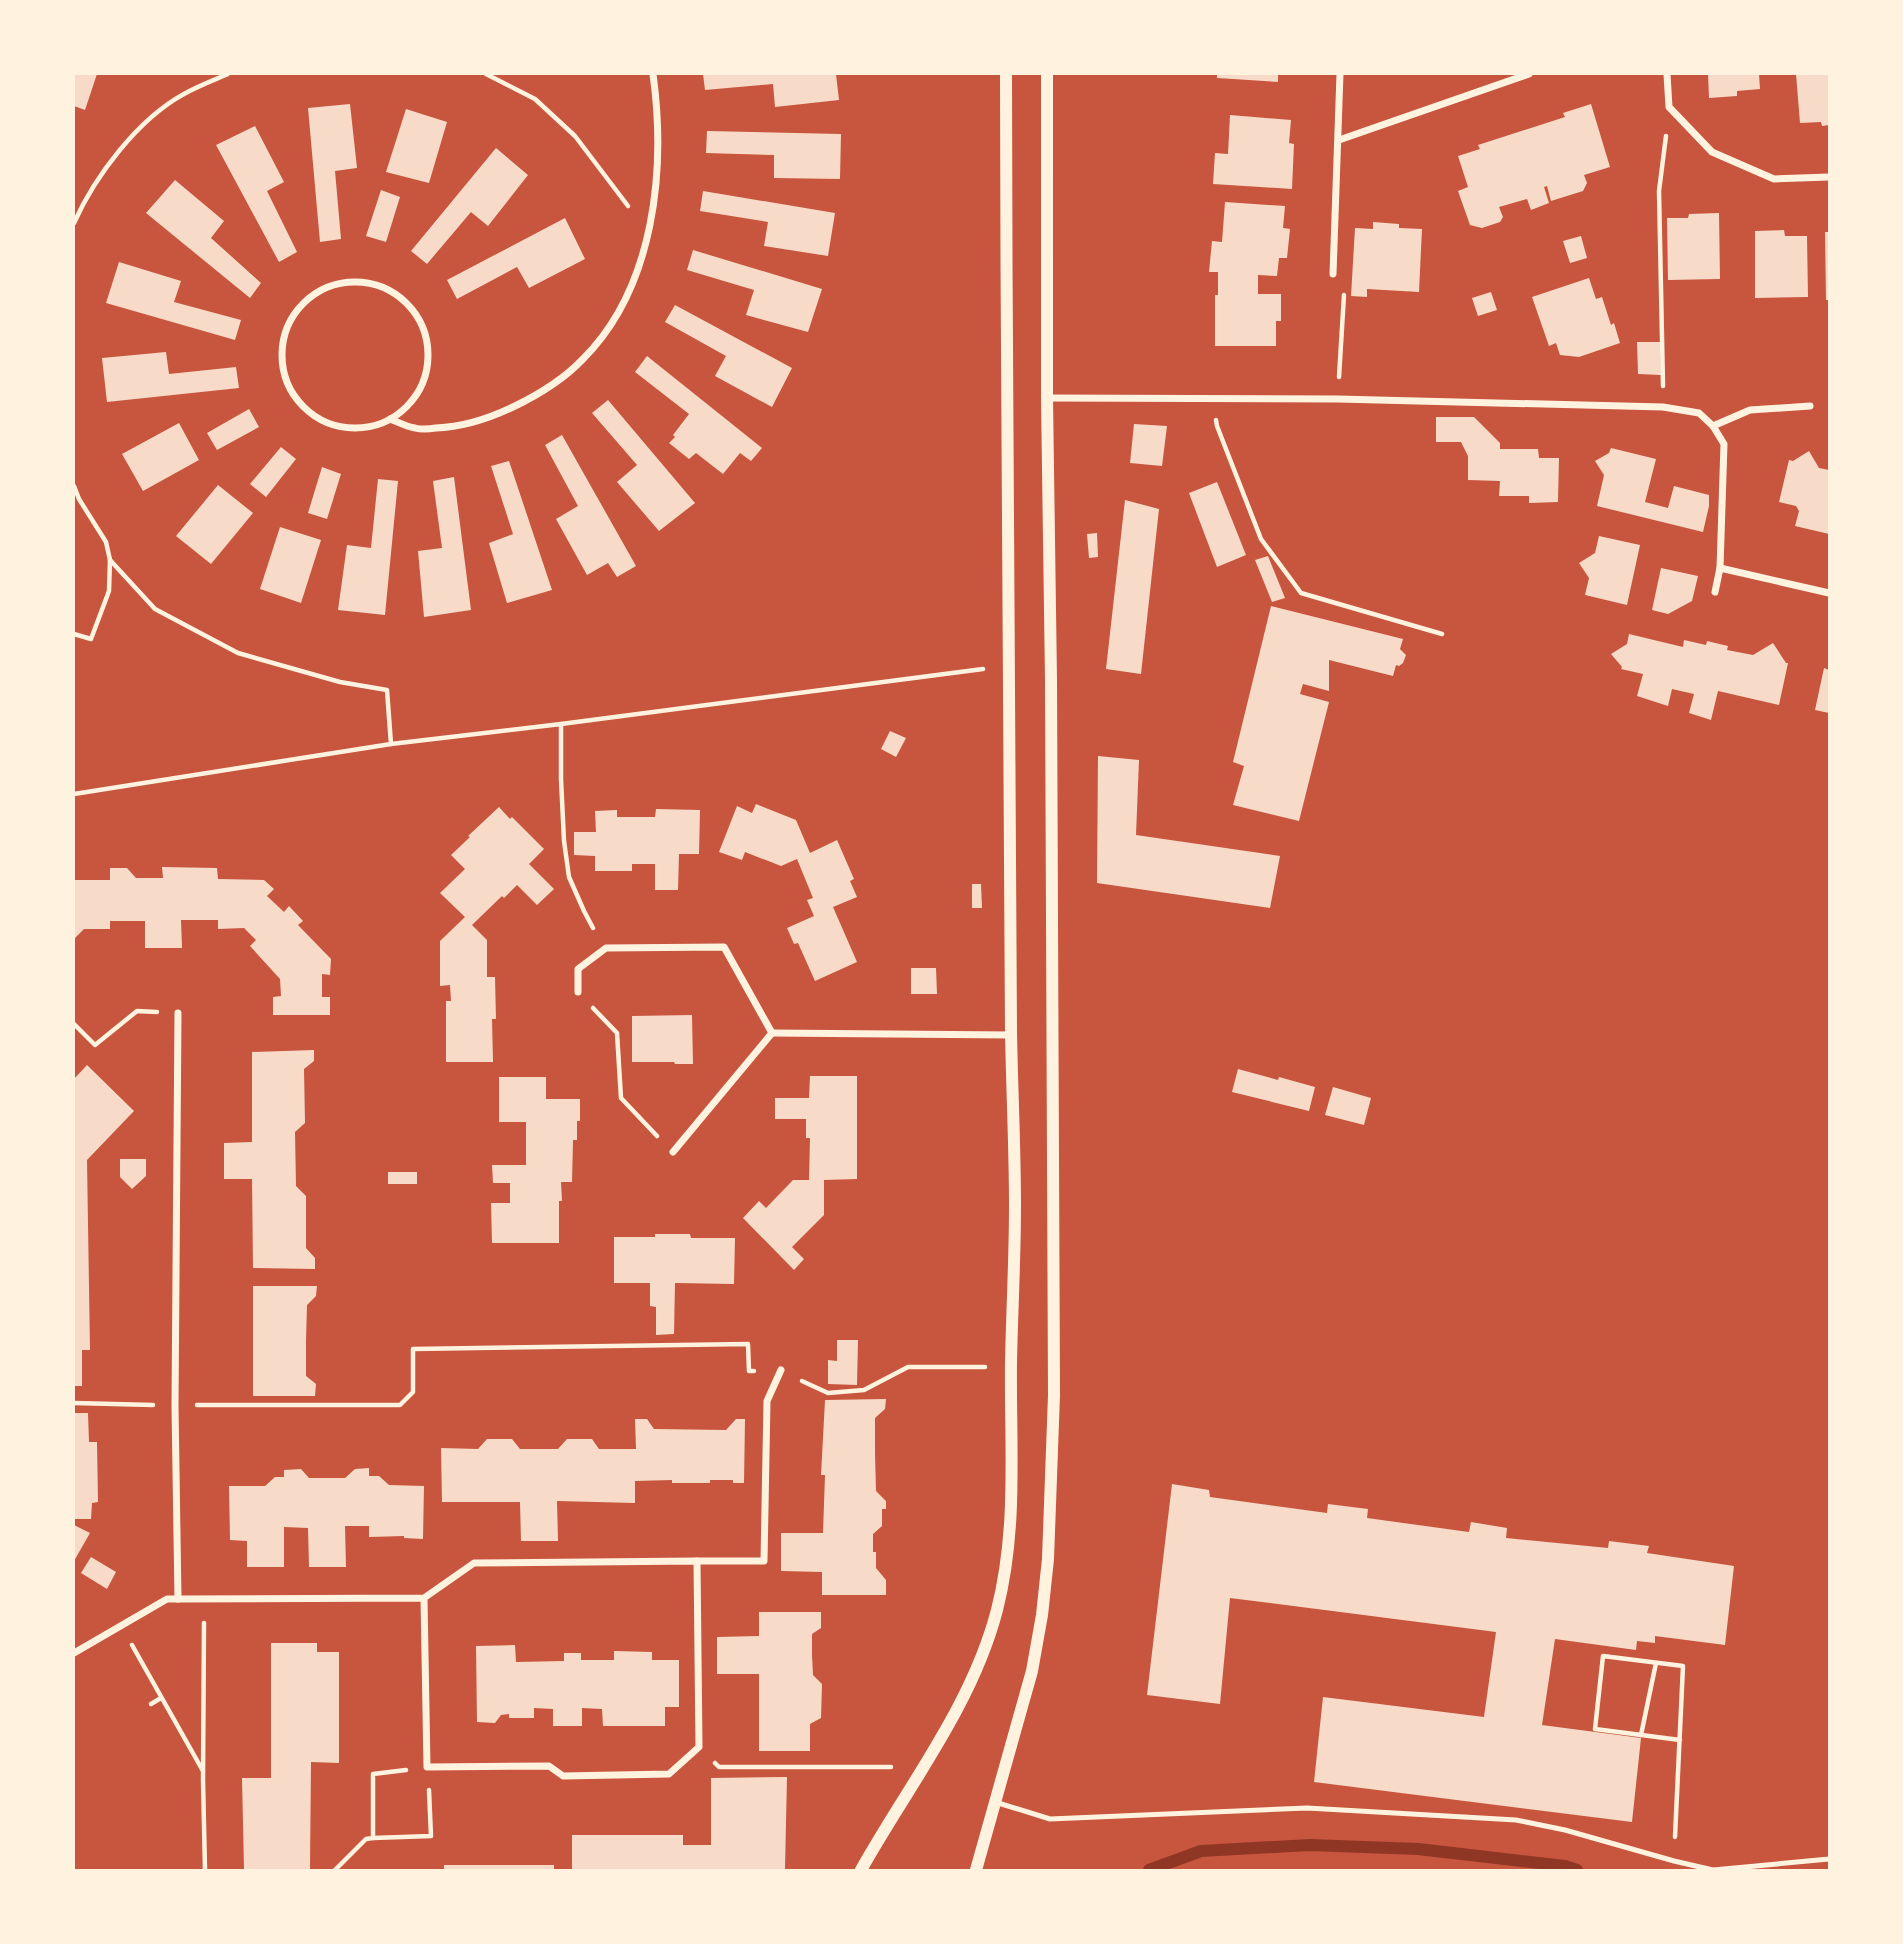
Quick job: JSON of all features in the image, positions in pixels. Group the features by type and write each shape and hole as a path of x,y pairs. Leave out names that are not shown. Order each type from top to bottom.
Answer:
{"street":[{"path":"390,419 410,404 424,382 429,357 425,331 413,309 394,292 370,283 344,282 320,290 300,306 286,328 281,353 285,378 297,400 316,418 340,427 366,428 390,419 417,429 458,427 495,416 530,399 560,379 583,359 610,324 640,264 653,208 656,178 658,139 653,74"},
{"path":"861,1871 924,1768 982,1655 1006,1569 1012,1518 1011,1367 1015,1206 1011,1035 1006,74"},
{"path":"976,1871 1032,1671 1048,1559 1052,1477 1054,1395 1047,74"},
{"path":"1333,274 1340,74"},
{"path":"1339,140 1530,74"},
{"path":"1667,74 1669,107 1713,152 1774,179 1829,177"},
{"path":"1047,398 1338,398 1663,407 1699,413 1713,426 1724,443 1720,568 1715,592"},
{"path":"1713,426 1750,410 1810,406"},
{"path":"1720,568 1829,593"},
{"path":"578,992 578,970 606,948 724,947 772,1033"},
{"path":"178,1013 175,1405 178,1598"},
{"path":"772,1033 1011,1035"},
{"path":"673,1152 772,1033"},
{"path":"74,1653 167,1599 424,1598 474,1563 764,1561 767,1401 781,1370"},
{"path":"424,1598 427,1767 549,1766 563,1776 668,1774 699,1747 697,1562"}],"lane":[{"path":"995,1802 1050,1819 1307,1808 1516,1820 1565,1830 1713,1870 1829,1859"}],"path":[{"path":"74,223 101,174 132,137 156,114 183,94 228,74"},
{"path":"486,74 535,99 575,136 629,207 653,208"},
{"path":"1663,407 1659,191 1669,107"},
{"path":"1333,274 1345,276 1338,398"},
{"path":"1215,398 1217,426 1261,539 1301,593 1443,634"},
{"path":"74,486 79,499 106,542 110,560 109,592 91,639 74,634"},
{"path":"110,560 155,609 238,653 340,682 387,690 391,744"},
{"path":"74,794 391,744 988,669"},
{"path":"561,724 562,804 569,877 584,911 606,948"},
{"path":"578,992 617,1033 621,1098 673,1152"},
{"path":"74,1024 95,1045 137,1012 178,1013"},
{"path":"74,1403 400,1405 414,1392 413,1349 748,1344 749,1371 781,1370 828,1393 864,1390 908,1367 1011,1367"},
{"path":"204,1598 205,1871"},
{"path":"121,1626 203,1772"},
{"path":"1674,1861 1684,1666 1603,1656 1595,1729 1680,1740"},
{"path":"1641,1735 1656,1663"},
{"path":"151,1704 161,1698"},
{"path":"699,1747 719,1767 891,1767"},
{"path":"335,1871 366,1839 431,1836 427,1767 373,1774 373,1838"}],"building":[{"path":"74,74 97,74 85,110 74,106"},
{"path":"703,74 836,74 839,100 775,107 773,84 705,90"},
{"path":"1217,74 1278,74 1278,82 1217,78"},
{"path":"1708,74 1759,74 1760,89 1737,91 1737,96 1709,98"},
{"path":"1796,74 1829,74 1829,125 1822,126 1821,122 1800,123"},
{"path":"350,104 357,168 335,171 341,239 320,242 308,108"},
{"path":"1591,104 1610,167 1584,175 1587,183 1583,191 1551,201 1547,186 1544,187 1549,203 1531,210 1527,199 1499,207 1503,217 1500,222 1482,228 1470,225 1458,191 1468,187 1458,156 1480,149 1478,145 1565,117 1563,113"},
{"path":"406,109 447,122 429,183 386,172"},
{"path":"1230,115 1291,120 1289,143 1294,144 1292,189 1213,184 1215,153 1228,154"},
{"path":"255,126 284,182 267,191 297,252 279,262 216,145"},
{"path":"707,131 841,134 840,179 774,178 774,155 706,153"},
{"path":"496,148 528,175 488,226 471,212 427,264 411,251"},
{"path":"175,180 224,221 211,238 261,283 250,298 146,213"},
{"path":"381,190 400,197 386,242 366,236"},
{"path":"703,191 835,213 828,256 764,246 768,222 700,211"},
{"path":"1225,202 1285,206 1283,228 1290,229 1287,258 1279,258 1277,276 1258,275 1258,294 1281,294 1281,321 1276,321 1276,346 1215,346 1218,272 1209,272 1212,241 1222,242"},
{"path":"1719,213 1720,279 1668,280 1667,218"},
{"path":"565,218 585,259 529,288 517,267 457,299 447,280"},
{"path":"1373,222 1399,224 1399,228 1422,229 1419,292 1367,289 1367,297 1351,296 1355,228 1373,229"},
{"path":"1784,230 1785,236 1807,236 1808,297 1755,298 1755,231"},
{"path":"1825,232 1829,232 1829,300 1826,300"},
{"path":"1581,236 1587,258 1570,263 1563,241"},
{"path":"693,250 822,289 808,332 746,315 754,290 687,270"},
{"path":"119,262 181,281 174,302 241,320 235,340 106,303"},
{"path":"1589,278 1596,299 1602,297 1620,343 1579,357 1560,355 1556,343 1549,346 1532,297"},
{"path":"1491,292 1497,310 1478,316 1472,298"},
{"path":"675,305 792,368 772,407 715,376 726,356 665,322"},
{"path":"1637,342 1660,342 1661,375 1638,374"},
{"path":"166,352 169,374 236,367 239,388 107,402 102,358"},
{"path":"647,356 762,448 751,461 740,453 723,474 696,453 689,459 669,443 689,414 635,372"},
{"path":"608,400 695,503 659,531 617,482 637,465 592,413"},
{"path":"249,409 259,427 217,450 207,433"},
{"path":"1436,417 1474,417 1500,443 1500,449 1538,449 1539,458 1559,458 1558,502 1529,503 1529,496 1499,496 1500,481 1468,480 1468,456 1461,442 1436,442"},
{"path":"179,423 199,460 143,491 122,454"},
{"path":"1134,424 1167,426 1162,466 1130,463"},
{"path":"562,435 636,566 617,577 608,563 587,575 556,519 578,506 545,445"},
{"path":"281,447 296,459 266,497 250,484"},
{"path":"1611,448 1656,459 1645,502 1668,508 1674,486 1709,495 1703,532 1597,506 1604,475 1595,461 1609,453"},
{"path":"1809,451 1819,468 1829,470 1829,534 1795,526 1799,511 1796,506 1779,502 1789,460 1793,461"},
{"path":"509,461 552,590 507,603 489,543 513,534 491,466"},
{"path":"322,467 341,474 327,519 308,513"},
{"path":"454,477 471,610 424,617 418,551 442,548 433,481"},
{"path":"378,479 398,481 385,615 338,610 347,545 371,548"},
{"path":"1217,482 1246,555 1217,567 1189,493"},
{"path":"218,485 253,513 211,564 176,536"},
{"path":"1125,500 1159,509 1141,674 1106,669"},
{"path":"280,527 321,540 301,603 260,589"},
{"path":"1097,533 1098,557 1089,558 1087,534"},
{"path":"1599,536 1640,545 1627,605 1585,595 1589,578 1579,563 1595,553"},
{"path":"1268,556 1285,598 1272,602 1255,560"},
{"path":"1661,568 1698,576 1692,601 1668,614 1652,610"},
{"path":"1271,606 1403,639 1400,649 1406,655 1403,663 1396,665 1393,676 1329,660 1329,691 1303,684 1300,694 1329,702 1299,821 1233,805 1244,766 1233,762"},
{"path":"1629,634 1683,647 1684,640 1706,645 1707,641 1728,646 1727,650 1753,655 1773,643 1788,663 1779,705 1718,691 1711,720 1689,713 1694,694 1672,689 1668,706 1637,696 1643,674 1621,669 1611,654 1627,644"},
{"path":"1824,668 1829,670 1829,713 1815,710"},
{"path":"890,731 906,738 896,757 881,749"},
{"path":"1098,756 1139,760 1136,835 1280,856 1270,908 1097,883"},
{"path":"756,804 796,820 810,853 837,840 854,879 850,881 857,897 833,907 857,962 815,981 798,943 794,944 787,928 814,916 807,900 813,898 797,859 781,866 745,852 742,860 719,852 737,806 752,813"},
{"path":"499,807 544,849 529,864 554,889 537,905 517,885 472,925 487,940 487,977 495,977 493,1062 446,1062 446,1001 451,1001 450,985 440,986 440,941 465,917 440,893 465,869 451,855"},
{"path":"656,809 700,810 699,854 679,854 678,890 655,890 655,864 632,864 632,871 595,871 595,856 574,855 574,832 596,832 595,811 617,810 617,817 655,817"},
{"path":"162,867 217,868 218,879 264,880 274,889 267,896 284,912 289,906 303,921 298,925 331,959 330,975 322,974 322,997 330,997 330,1015 273,1015 273,997 281,996 280,979 250,946 256,940 244,928 218,929 218,920 181,920 182,948 145,948 145,921 110,921 110,929 84,929 74,939 74,880 110,880 110,868 127,868 136,878 163,878"},
{"path":"972,884 981,884 982,908 972,908"},
{"path":"911,968 936,968 937,994 911,994"},
{"path":"692,1015 693,1064 632,1062 632,1016"},
{"path":"314,1050 314,1061 304,1069 305,1123 295,1132 296,1186 306,1196 306,1248 315,1258 315,1269 253,1268 252,1179 224,1179 224,1143 252,1142 252,1052"},
{"path":"87,1065 134,1111 87,1160 90,1350 82,1350 82,1386 74,1386 74,1079"},
{"path":"1238,1069 1315,1087 1309,1111 1232,1092"},
{"path":"810,1076 857,1076 857,1179 824,1180 824,1215 792,1247 804,1259 794,1270 743,1218 759,1201 766,1208 793,1180 809,1180 810,1138 806,1138 806,1119 775,1119 775,1098 809,1098"},
{"path":"499,1077 546,1077 546,1099 580,1099 577,1140 573,1140 572,1182 561,1182 559,1243 492,1243 491,1203 510,1203 510,1183 493,1183 492,1165 526,1165 526,1122 499,1122"},
{"path":"1333,1087 1371,1098 1364,1125 1325,1115"},
{"path":"120,1159 146,1159 146,1176 132,1189 120,1177"},
{"path":"388,1172 417,1172 417,1184 388,1184"},
{"path":"655,1234 690,1234 691,1238 735,1238 734,1284 675,1283 674,1334 656,1335 656,1307 650,1306 650,1283 614,1283 614,1237 655,1237"},
{"path":"253,1286 317,1286 316,1296 307,1305 306,1341 306,1376 316,1384 315,1396 253,1396"},
{"path":"837,1340 858,1340 857,1385 828,1384 828,1360 837,1361"},
{"path":"886,1399 885,1409 875,1418 876,1491 886,1501 886,1509 882,1509 882,1526 873,1534 873,1552 876,1552 876,1568 886,1580 886,1595 822,1595 822,1572 781,1571 781,1533 823,1533 825,1475 821,1475 825,1400"},
{"path":"74,1413 88,1413 89,1442 97,1442 98,1502 92,1503 91,1519 74,1519"},
{"path":"635,1419 647,1419 654,1429 726,1430 736,1419 745,1419 744,1483 733,1483 733,1480 710,1480 710,1483 635,1481 635,1503 557,1501 558,1541 521,1541 520,1502 442,1502 441,1448 478,1449 487,1439 512,1439 520,1449 558,1449 567,1439 592,1439 599,1449 636,1449"},
{"path":"369,1468 369,1476 379,1476 389,1485 424,1486 423,1539 404,1536 369,1537 369,1526 345,1526 346,1567 309,1567 308,1528 284,1527 284,1567 247,1567 247,1541 230,1540 229,1486 265,1486 275,1477 284,1477 284,1470 301,1469 309,1478 345,1478 355,1469"},
{"path":"1172,1484 1209,1490 1210,1497 1327,1513 1328,1504 1368,1509 1367,1518 1469,1532 1471,1522 1507,1528 1506,1538 1608,1548 1609,1541 1649,1546 1647,1553 1734,1566 1725,1645 1655,1636 1655,1643 1637,1641 1636,1650 1555,1639 1542,1725 1641,1738 1632,1822 1314,1782 1323,1697 1484,1717 1496,1632 1230,1598 1220,1704 1147,1695"},
{"path":"74,1525 90,1533 74,1561"},
{"path":"91,1557 116,1572 107,1589 81,1573"},
{"path":"759,1612 821,1612 821,1628 812,1634 812,1655 813,1675 822,1684 821,1718 810,1724 810,1751 759,1751 759,1674 717,1674 717,1637 759,1636"},
{"path":"271,1643 317,1643 317,1652 339,1652 339,1763 311,1762 310,1869 244,1869 242,1778 271,1778"},
{"path":"515,1645 516,1662 564,1661 564,1653 581,1653 581,1660 614,1660 614,1651 652,1652 652,1660 679,1660 679,1707 665,1707 665,1726 603,1726 602,1709 582,1708 582,1726 553,1726 553,1709 534,1708 534,1718 509,1718 509,1714 501,1715 495,1723 477,1722 476,1646"},
{"path":"787,1777 785,1869 572,1870 572,1835 683,1835 683,1845 711,1845 711,1778"},
{"path":"444,1865 554,1865 554,1870 444,1870"}],"waterway":[{"path":"1149,1870 1201,1851 1310,1845 1418,1849 1565,1866 1577,1870"}]}
